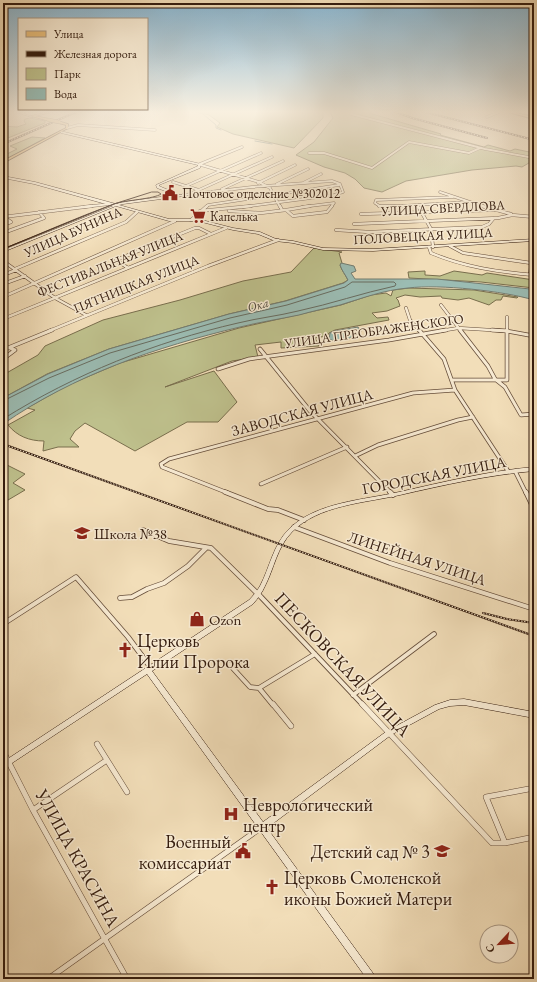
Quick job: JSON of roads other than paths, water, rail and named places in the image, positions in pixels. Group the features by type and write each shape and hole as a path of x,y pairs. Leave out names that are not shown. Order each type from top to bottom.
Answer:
{"street":[{"path":"170,158 259,182 270,188 283,210 293,216 327,212 334,203 332,203 283,210 261,213 222,210"},
{"path":"181,196 156,186 217,158"},
{"path":"186,186 248,158"},
{"path":"3,250 115,205 140,200 189,194 270,158"},
{"path":"337,158 372,168 386,158"},
{"path":"218,191 283,161"},
{"path":"252,187 259,182 295,165"},
{"path":"275,185 308,169"},
{"path":"303,183 321,174"},
{"name":"ПОЛОВЕЦКАЯ УЛИЦА","path":"3,177 34,183 174,221 191,220 226,228 259,233 278,240 314,247 362,250 534,240"},
{"path":"189,194 252,187 332,181 339,185 343,192 341,194 222,210 200,211"},
{"path":"173,182 199,190"},
{"path":"191,220 206,205 214,203 339,185"},
{"path":"440,192 494,210 515,215"},
{"path":"453,196 375,201 378,206 470,202"},
{"path":"4,217 110,204"},
{"path":"417,205 431,229 434,247"},
{"path":"361,214 494,210"},
{"path":"3,233 44,218 39,212"},
{"name":"УЛИЦА БУНИНА","path":"3,275 126,222 137,212"},
{"name":"УЛИЦА СВЕРДЛОВА","path":"354,224 494,218 515,215 534,217"},
{"path":"3,225 11,222 4,217"},
{"path":"336,230 370,232 485,227 494,218"},
{"path":"3,297 174,221"},
{"path":"128,268 116,260 195,228 199,228 211,234"},
{"name":"ФЕСТИВАЛЬНАЯ УЛИЦА","path":"3,319 226,228"},
{"name":"ПЯТНИЦКАЯ УЛИЦА","path":"3,350 208,266 278,240"},
{"path":"450,246 463,252 531,263"},
{"path":"429,247 431,253 459,264 534,275"},
{"path":"530,275 532,256 534,256"},
{"path":"3,261 55,298 86,315"},
{"path":"3,267 9,265"},
{"path":"3,284 25,276"},
{"path":"441,305 488,366 495,379 505,387 521,415 534,414"},
{"path":"406,308 410,320 424,334 444,359 455,390 508,471"},
{"path":"452,380 507,380 507,318"},
{"name":"УЛИЦА ПРЕОБРАЖЕНСКОГО","path":"218,369 249,359 458,328 507,331 534,336"},
{"path":"3,359 14,352 14,349 9,348"},
{"path":"260,349 319,419 393,494"},
{"name":"ЗАВОДСКАЯ УЛИЦА","path":"304,520 278,510 268,509 162,467 161,464 169,460 414,393 455,390"},
{"path":"355,456 378,445 458,420 473,417"},
{"path":"261,484 347,447"},
{"name":"ГОРОДСКАЯ УЛИЦА","path":"258,594 282,542 294,527 304,520 339,507 393,494 478,476 508,471 534,469"},
{"path":"515,471 534,509"},
{"name":"ЛИНЕЙНАЯ УЛИЦА","path":"294,527 390,563 534,609"},
{"name":"ПЕСКОВСКАЯ УЛИЦА","path":"143,530 169,541 211,548 216,552 315,654 492,843 505,843"},
{"path":"120,598 132,597 147,589 164,583 188,566 206,548"},
{"path":"3,624 76,577 124,632 372,979"},
{"path":"6,763 251,602 258,594"},
{"path":"353,695 434,634"},
{"path":"229,664 250,687 258,688 315,654"},
{"path":"258,688 291,726"},
{"path":"48,979 262,827 389,733 437,707 450,703 464,702 534,715"},
{"path":"97,744 127,792"},
{"name":"УЛИЦА КРАСИНА","path":"3,751 6,763 127,979"},
{"path":"33,810 107,760"},
{"path":"534,788 486,797 505,843 534,837"}],"water":[{"path":"341,263 354,266 356,271 351,273 355,279 437,279 534,289 534,300 489,291 437,287 399,289 382,292 340,305 247,325 209,335 147,354 87,377 58,391 3,424 3,398 48,374 109,349 229,314 286,301 344,283 348,280 340,265"},
{"path":"358,327 361,332 354,336 341,341 329,339 330,333"}],"tram line":[{"path":"152,192 158,192 161,194 114,204 152,192"},
{"path":"114,204 3,249 72,220 114,204"}],"railway":[{"path":"3,444 534,636"},
{"path":"483,613 507,619 534,623"}],"place":[{"name":"Почтовое отделение №302012","path":"170,193"},
{"name":"Капелька","path":"198,216"},
{"name":"Школа №38","path":"82,533"},
{"name":"Ozon","path":"197,619"},
{"name":"Церковь Илии Пророка","path":"125,650"},
{"name":"Неврологический центр","path":"231,814"},
{"name":"Военный комиссариат","path":"243,851"},
{"name":"Детский сад № 3","path":"442,851"},
{"name":"Церковь Смоленской иконы Божией Матери","path":"272,887"}],"water label":[{"name":"Ока","path":"258,305"}]}
